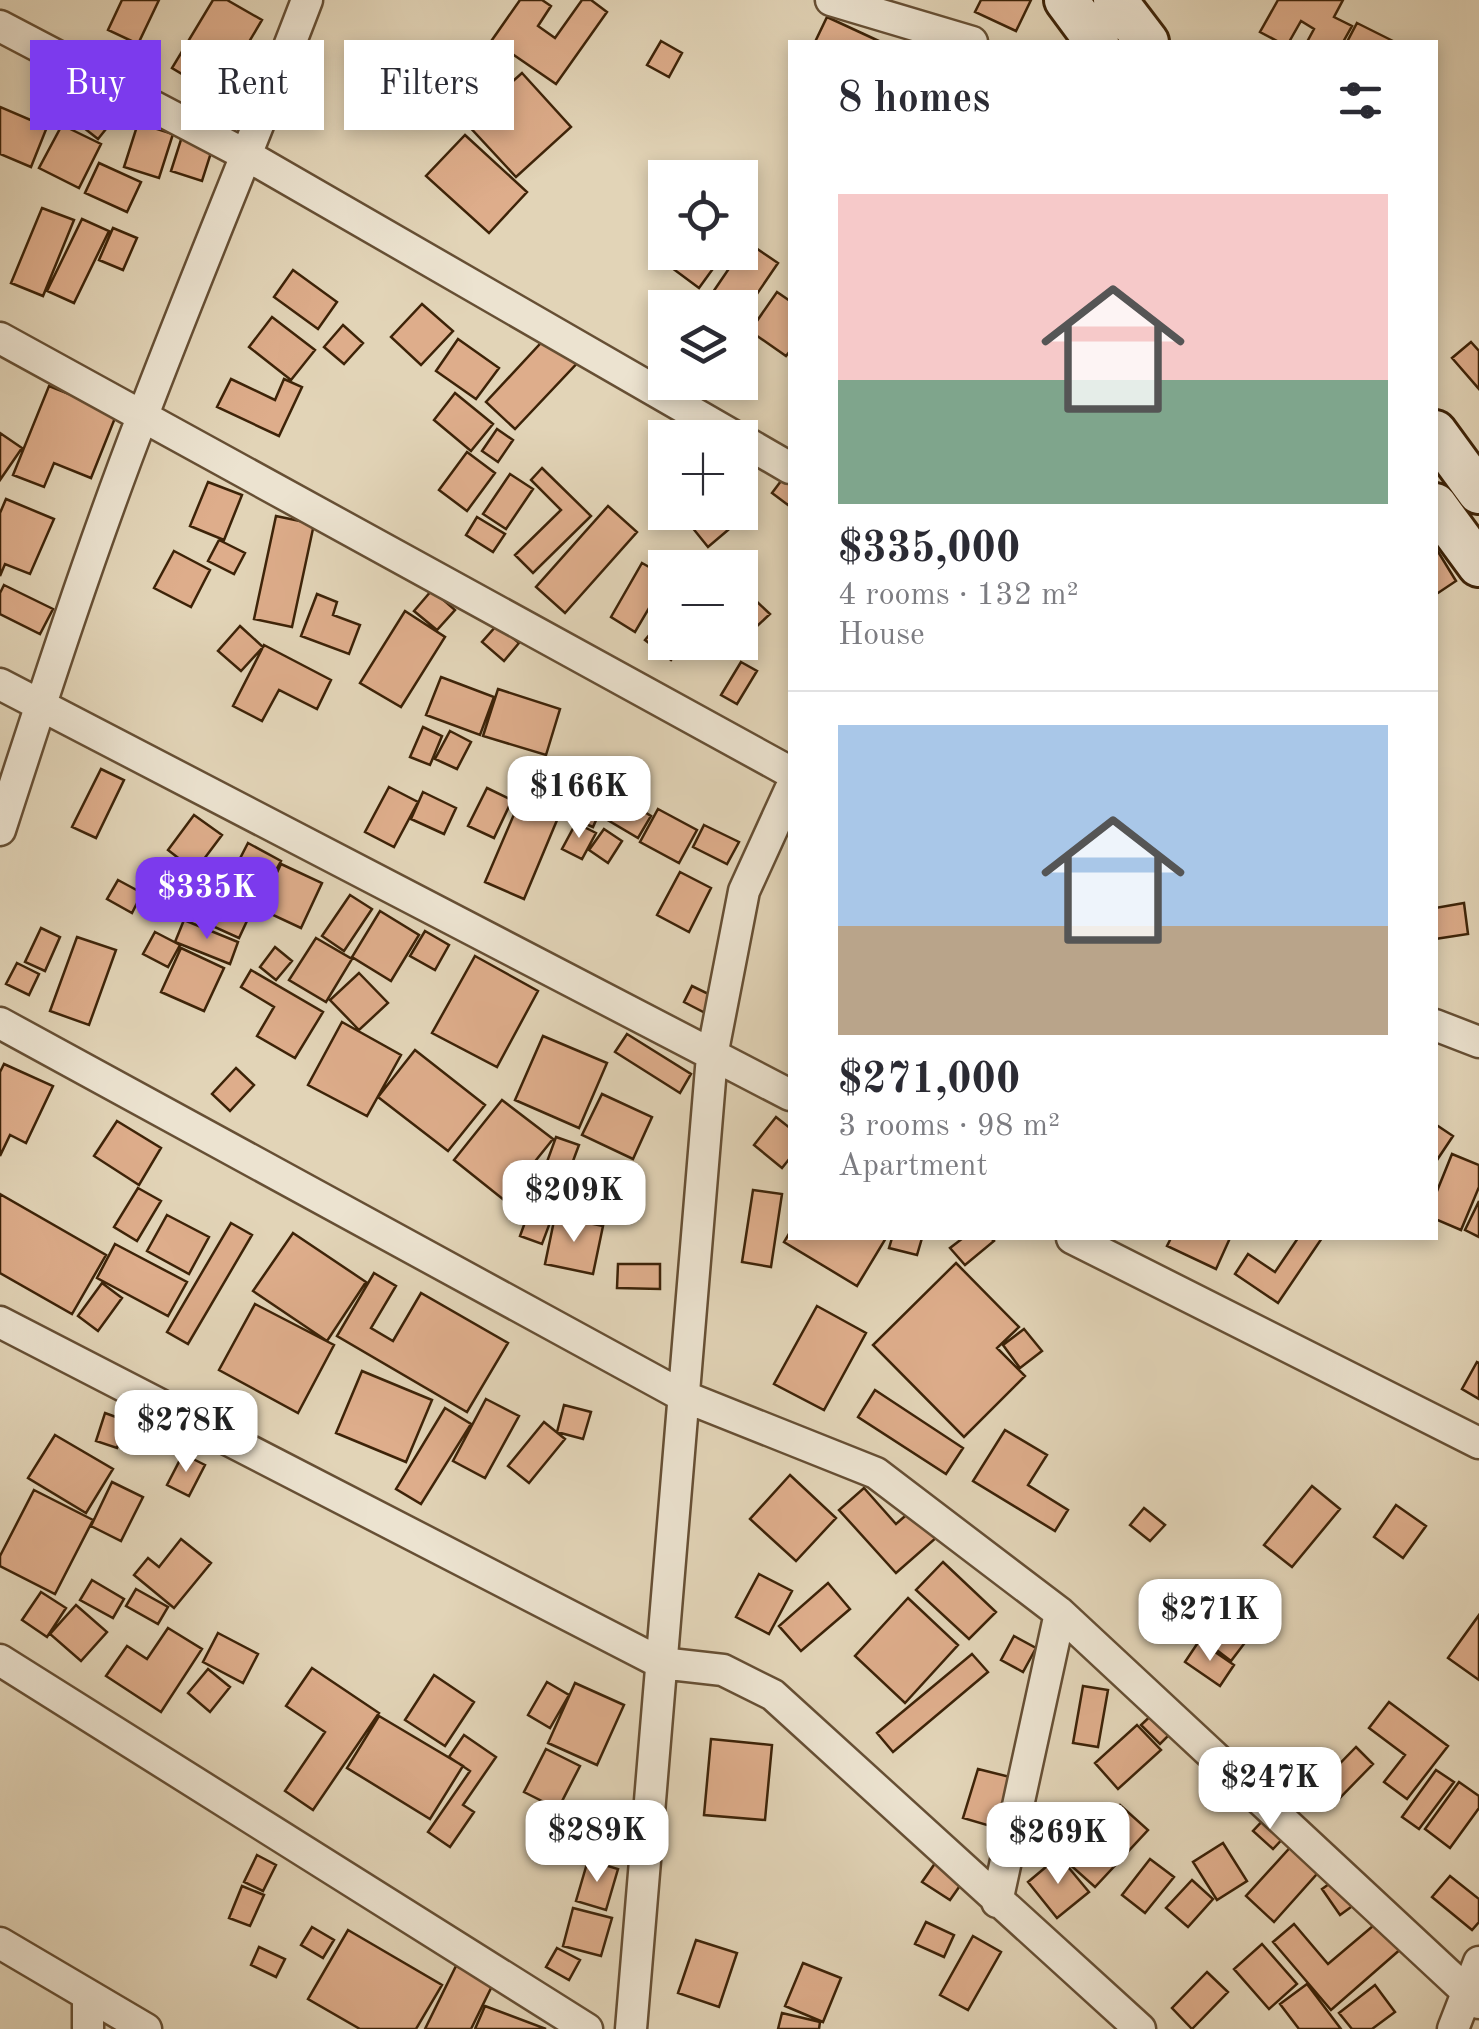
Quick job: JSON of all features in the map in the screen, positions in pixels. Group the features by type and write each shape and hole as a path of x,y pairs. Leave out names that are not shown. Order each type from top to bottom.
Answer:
{"main road":[{"path":"1066,0 1096,40"},
{"path":"1115,0 1145,40"},
{"path":"1438,436 1479,492"},
{"path":"1438,509 1479,565"}],"street":[{"path":"0,830 142,416 248,156 306,0"},
{"path":"831,0 965,40"},
{"path":"0,26 248,156 707,420"},
{"path":"0,338 788,771"},
{"path":"758,450 788,467"},
{"path":"0,684 788,1094"},
{"path":"631,2029 712,1056 744,891 788,794"},
{"path":"0,1022 684,1396 876,1474 1060,1613 1473,1998"},
{"path":"1438,1026 1479,1042"},
{"path":"1076,1240 1479,1443"},
{"path":"0,1322 662,1663 723,1670 772,1695 1140,2029"},
{"path":"997,1902 1060,1613"},
{"path":"0,1660 587,2029"},
{"path":"0,1943 146,2029"},
{"path":"1453,2029 1473,1998 1479,1962"},
{"path":"88,1995 88,2029"}],"building":[{"path":"122,0 159,0 140,40 129,40 108,30"},
{"path":"213,0 227,0 262,20 250,40 189,40"},
{"path":"520,0 542,0 551,6 538,26 555,38 582,0 591,0 607,12 556,84 514,55 514,40 492,40"},
{"path":"981,0 1031,0 1016,31 975,12"},
{"path":"1278,0 1343,0 1334,17 1352,26 1344,40 1308,40 1314,29 1301,21 1290,40 1275,40 1260,32"},
{"path":"827,17 877,40 816,40"},
{"path":"1357,23 1391,40 1348,40"},
{"path":"661,41 682,53 669,77 647,65"},
{"path":"181,53 181,73 172,68"},
{"path":"522,73 571,127 516,177 472,130 514,130 514,80"},
{"path":"0,107 30,120 30,130 46,130 31,167 0,154"},
{"path":"59,130 72,130 101,144 79,188 39,168"},
{"path":"87,130 105,130 98,139"},
{"path":"136,130 173,134 159,178 124,167"},
{"path":"184,130 216,137 202,181 171,171"},
{"path":"465,135 527,192 489,233 426,176"},
{"path":"99,163 141,182 127,212 85,193"},
{"path":"42,208 74,220 43,296 11,283"},
{"path":"82,219 109,231 74,303 47,291"},
{"path":"113,228 137,238 123,270 99,260"},
{"path":"758,249 778,263 758,292 714,290 728,270 758,270"},
{"path":"293,270 337,302 318,329 274,297"},
{"path":"675,270 712,270 699,288"},
{"path":"777,292 788,300 786,356 758,337 758,319"},
{"path":"422,304 453,331 421,365 391,337"},
{"path":"272,317 315,350 291,380 249,347"},
{"path":"343,325 363,343 344,364 324,347"},
{"path":"552,331 582,358 515,429 486,402"},
{"path":"458,339 499,368 476,399 436,371"},
{"path":"1471,342 1479,351 1479,389 1452,358"},
{"path":"231,379 275,400 284,379 302,387 279,436 217,407"},
{"path":"49,386 117,413 91,478 54,463 44,487 13,475"},
{"path":"455,393 493,424 471,451 434,420"},
{"path":"497,429 513,440 498,462 482,451"},
{"path":"0,433 22,448 0,480"},
{"path":"467,452 495,473 467,511 439,490"},
{"path":"542,468 591,516 533,573 515,555 561,510 531,480"},
{"path":"788,472 788,505 772,493"},
{"path":"510,474 533,489 506,529 483,514"},
{"path":"208,482 242,495 224,540 190,526"},
{"path":"6,499 54,519 30,574 5,564 0,576 0,513"},
{"path":"608,506 637,532 565,613 536,587"},
{"path":"276,516 314,524 292,627 254,619"},
{"path":"477,517 505,534 493,552 466,535"},
{"path":"694,530 728,530 708,547"},
{"path":"219,540 245,553 234,574 208,561"},
{"path":"174,551 210,570 191,607 154,588"},
{"path":"1438,552 1456,581 1438,593"},
{"path":"642,563 648,566 648,610 635,632 611,617"},
{"path":"4,585 53,609 40,634 0,614"},
{"path":"432,590 455,610 437,630 414,611"},
{"path":"317,594 337,602 333,615 360,625 349,654 301,636"},
{"path":"758,603 770,614 758,625"},
{"path":"405,611 445,637 401,707 360,683"},
{"path":"497,625 519,643 504,661 482,642"},
{"path":"240,626 263,647 241,671 218,651"},
{"path":"264,645 331,680 317,709 279,690 262,721 233,706"},
{"path":"741,662 757,671 737,704 721,695"},
{"path":"441,677 494,697 480,735 426,715"},
{"path":"498,689 560,709 546,755 483,736"},
{"path":"423,727 442,736 430,765 410,757"},
{"path":"450,731 471,742 457,769 435,759"},
{"path":"536,763 608,793 593,827 560,813 524,899 485,882"},
{"path":"101,769 124,780 96,838 72,827"},
{"path":"389,787 418,802 394,847 365,832"},
{"path":"487,788 512,800 494,838 468,826"},
{"path":"423,792 456,808 444,834 411,819"},
{"path":"620,797 651,816 638,838 606,819"},
{"path":"658,809 697,830 679,863 640,842"},
{"path":"194,815 222,835 195,871 168,850"},
{"path":"576,823 596,833 582,859 562,849"},
{"path":"704,825 739,842 727,864 693,847"},
{"path":"604,829 622,841 608,863 589,850"},
{"path":"248,843 281,861 264,892 232,874"},
{"path":"281,864 322,883 301,928 260,909"},
{"path":"680,872 711,888 689,932 657,915"},
{"path":"220,875 260,893 239,938 199,920"},
{"path":"118,880 142,893 132,913 107,899"},
{"path":"350,895 372,909 344,951 322,936"},
{"path":"1464,903 1468,934 1438,939 1438,907"},
{"path":"380,911 419,935 391,981 352,957"},
{"path":"184,920 238,942 230,964 175,942"},
{"path":"41,928 60,937 45,971 25,962"},
{"path":"425,931 449,945 435,970 410,956"},
{"path":"155,932 180,945 168,967 143,954"},
{"path":"77,937 116,950 89,1025 50,1011"},
{"path":"316,938 352,959 326,1002 289,980"},
{"path":"275,947 292,961 276,980 260,967"},
{"path":"181,948 224,968 204,1011 161,992"},
{"path":"475,956 538,991 497,1067 432,1033"},
{"path":"17,963 39,974 29,995 6,984"},
{"path":"251,970 323,1012 295,1058 257,1036 274,1007 241,987"},
{"path":"359,973 388,1003 359,1030 330,1000"},
{"path":"692,986 721,1000 713,1017 684,1002"},
{"path":"342,1022 401,1055 367,1116 308,1085"},
{"path":"627,1034 691,1074 680,1093 615,1052"},
{"path":"543,1036 607,1063 579,1128 515,1100"},
{"path":"415,1050 485,1105 448,1151 378,1097"},
{"path":"4,1064 53,1086 26,1143 10,1135 0,1156 0,1072"},
{"path":"236,1068 254,1085 230,1111 212,1094"},
{"path":"602,1094 652,1117 633,1159 582,1135"},
{"path":"502,1100 553,1139 504,1200 454,1160"},
{"path":"776,1117 788,1126 788,1160 782,1168 754,1145"},
{"path":"117,1121 161,1148 139,1185 94,1156"},
{"path":"1438,1126 1453,1136 1438,1158"},
{"path":"556,1137 579,1145 542,1244 520,1236"},
{"path":"1452,1154 1479,1165 1479,1187 1461,1230 1438,1220 1438,1189"},
{"path":"138,1188 161,1201 137,1241 114,1227"},
{"path":"753,1190 782,1194 771,1267 742,1262"},
{"path":"0,1194 106,1255 72,1314 0,1273"},
{"path":"1479,1201 1479,1237 1465,1230"},
{"path":"167,1215 209,1237 189,1274 147,1251"},
{"path":"555,1216 603,1226 593,1274 545,1264"},
{"path":"231,1223 252,1235 188,1344 167,1332"},
{"path":"293,1233 366,1282 327,1341 253,1291"},
{"path":"788,1235 788,1240 885,1240 857,1286 784,1242"},
{"path":"891,1240 921,1240 917,1255 889,1248"},
{"path":"960,1240 994,1241 965,1265 950,1248"},
{"path":"1170,1240 1229,1240 1216,1269 1167,1246"},
{"path":"1297,1240 1321,1240 1278,1303 1235,1274 1248,1254 1275,1272"},
{"path":"115,1244 187,1282 168,1316 97,1278"},
{"path":"956,1263 1019,1327 997,1348 1025,1376 964,1437 873,1345"},
{"path":"618,1264 660,1264 660,1289 617,1288"},
{"path":"374,1273 396,1286 371,1328 393,1341 421,1293 508,1343 467,1412 337,1336"},
{"path":"102,1283 122,1298 98,1331 78,1316"},
{"path":"255,1304 334,1345 298,1413 219,1370"},
{"path":"817,1306 866,1333 824,1410 774,1384"},
{"path":"1024,1329 1042,1351 1020,1368 1003,1345"},
{"path":"1479,1363 1479,1399 1462,1389"},
{"path":"362,1371 432,1400 406,1462 336,1433"},
{"path":"875,1390 963,1448 946,1474 858,1417"},
{"path":"486,1399 519,1416 485,1478 453,1461"},
{"path":"564,1405 591,1412 583,1439 557,1432"},
{"path":"445,1408 471,1424 421,1504 396,1489"},
{"path":"105,1413 127,1421 117,1448 96,1441"},
{"path":"544,1422 565,1439 529,1483 508,1466"},
{"path":"1005,1430 1047,1455 1028,1485 1068,1510 1055,1531 973,1481"},
{"path":"55,1435 113,1469 86,1513 28,1478"},
{"path":"183,1454 205,1465 189,1496 167,1485"},
{"path":"790,1475 836,1518 796,1561 750,1519"},
{"path":"112,1482 143,1497 121,1541 91,1526"},
{"path":"1312,1486 1340,1509 1292,1567 1264,1545"},
{"path":"864,1488 896,1524 912,1510 937,1537 896,1573 839,1510"},
{"path":"34,1490 93,1520 55,1594 0,1566 0,1556"},
{"path":"1396,1505 1426,1526 1403,1558 1374,1537"},
{"path":"1144,1508 1165,1525 1150,1541 1130,1525"},
{"path":"181,1539 211,1563 174,1608 134,1575 148,1558 159,1567"},
{"path":"943,1562 996,1612 969,1639 916,1590"},
{"path":"759,1574 792,1591 769,1634 736,1617"},
{"path":"92,1580 124,1599 113,1618 80,1600"},
{"path":"828,1583 850,1609 801,1651 779,1626"},
{"path":"1242,1584 1272,1607 1231,1661 1201,1638"},
{"path":"136,1589 168,1607 158,1624 126,1606"},
{"path":"41,1592 66,1608 47,1637 22,1620"},
{"path":"908,1598 958,1645 905,1703 855,1656"},
{"path":"76,1605 107,1632 81,1661 50,1634"},
{"path":"1479,1615 1479,1680 1448,1658"},
{"path":"168,1628 202,1649 161,1712 106,1676 127,1646 147,1659"},
{"path":"218,1633 258,1654 243,1683 203,1662"},
{"path":"1014,1636 1036,1648 1023,1672 1001,1660"},
{"path":"1199,1641 1234,1665 1220,1686 1185,1662"},
{"path":"972,1654 988,1672 893,1752 877,1733"},
{"path":"312,1668 379,1713 313,1810 285,1791 325,1732 286,1706"},
{"path":"208,1669 230,1687 210,1712 188,1693"},
{"path":"434,1675 474,1702 445,1746 405,1720"},
{"path":"547,1682 569,1695 550,1728 528,1715"},
{"path":"575,1683 624,1705 597,1765 548,1743"},
{"path":"1083,1686 1108,1690 1098,1747 1073,1743"},
{"path":"1389,1702 1448,1746 1407,1799 1384,1782 1405,1755 1369,1728"},
{"path":"1162,1705 1180,1724 1160,1744 1141,1725"},
{"path":"379,1716 463,1766 430,1819 347,1768"},
{"path":"1137,1725 1161,1750 1118,1789 1095,1763"},
{"path":"464,1735 496,1757 463,1805 474,1812 450,1847 428,1832 470,1771 449,1757"},
{"path":"711,1739 772,1745 765,1820 704,1815"},
{"path":"1356,1747 1373,1764 1333,1805 1316,1788"},
{"path":"546,1749 580,1766 558,1809 524,1792"},
{"path":"978,1769 1018,1779 1004,1830 963,1818"},
{"path":"1436,1770 1454,1782 1419,1829 1402,1817"},
{"path":"1459,1782 1479,1796 1479,1808 1450,1848 1425,1829"},
{"path":"1120,1805 1148,1830 1095,1887 1067,1862"},
{"path":"1268,1815 1288,1833 1273,1849 1253,1831"},
{"path":"1296,1841 1324,1866 1274,1922 1246,1896"},
{"path":"1223,1843 1247,1881 1217,1900 1193,1862"},
{"path":"945,1849 973,1867 950,1900 922,1882"},
{"path":"257,1855 276,1865 263,1891 244,1882"},
{"path":"1059,1856 1089,1892 1057,1918 1028,1882"},
{"path":"1150,1859 1174,1877 1145,1913 1122,1895"},
{"path":"588,1860 618,1869 606,1910 576,1901"},
{"path":"1340,1876 1358,1902 1340,1915 1322,1889"},
{"path":"1450,1876 1479,1899 1479,1922 1472,1930 1432,1897"},
{"path":"1192,1880 1213,1899 1188,1927 1166,1908"},
{"path":"242,1886 264,1895 250,1926 229,1918"},
{"path":"573,1908 612,1918 601,1956 563,1946"},
{"path":"1380,1920 1403,1947 1331,2010 1273,1942 1294,1924 1328,1964"},
{"path":"926,1922 954,1935 944,1957 915,1944"},
{"path":"312,1927 334,1940 323,1958 301,1945"},
{"path":"348,1930 442,1985 416,2029 360,2029 308,1999"},
{"path":"973,1936 1001,1952 968,2010 940,1995"},
{"path":"696,1940 737,1953 719,2007 678,1993"},
{"path":"1262,1944 1297,1984 1269,2009 1234,1969"},
{"path":"259,1947 285,1959 276,1977 251,1965"},
{"path":"557,1948 580,1960 569,1980 546,1967"},
{"path":"803,1963 841,1978 823,2022 785,2006"},
{"path":"456,1966 493,1984 471,2029 425,2029"},
{"path":"1207,1972 1228,1992 1192,2029 1172,2008"},
{"path":"1307,1984 1341,2029 1299,2029 1280,2004"},
{"path":"1375,1985 1395,2012 1372,2029 1352,2029 1339,2013"},
{"path":"485,2006 546,2029 475,2029"},
{"path":"782,2013 820,2022 819,2029 778,2029"}]}
